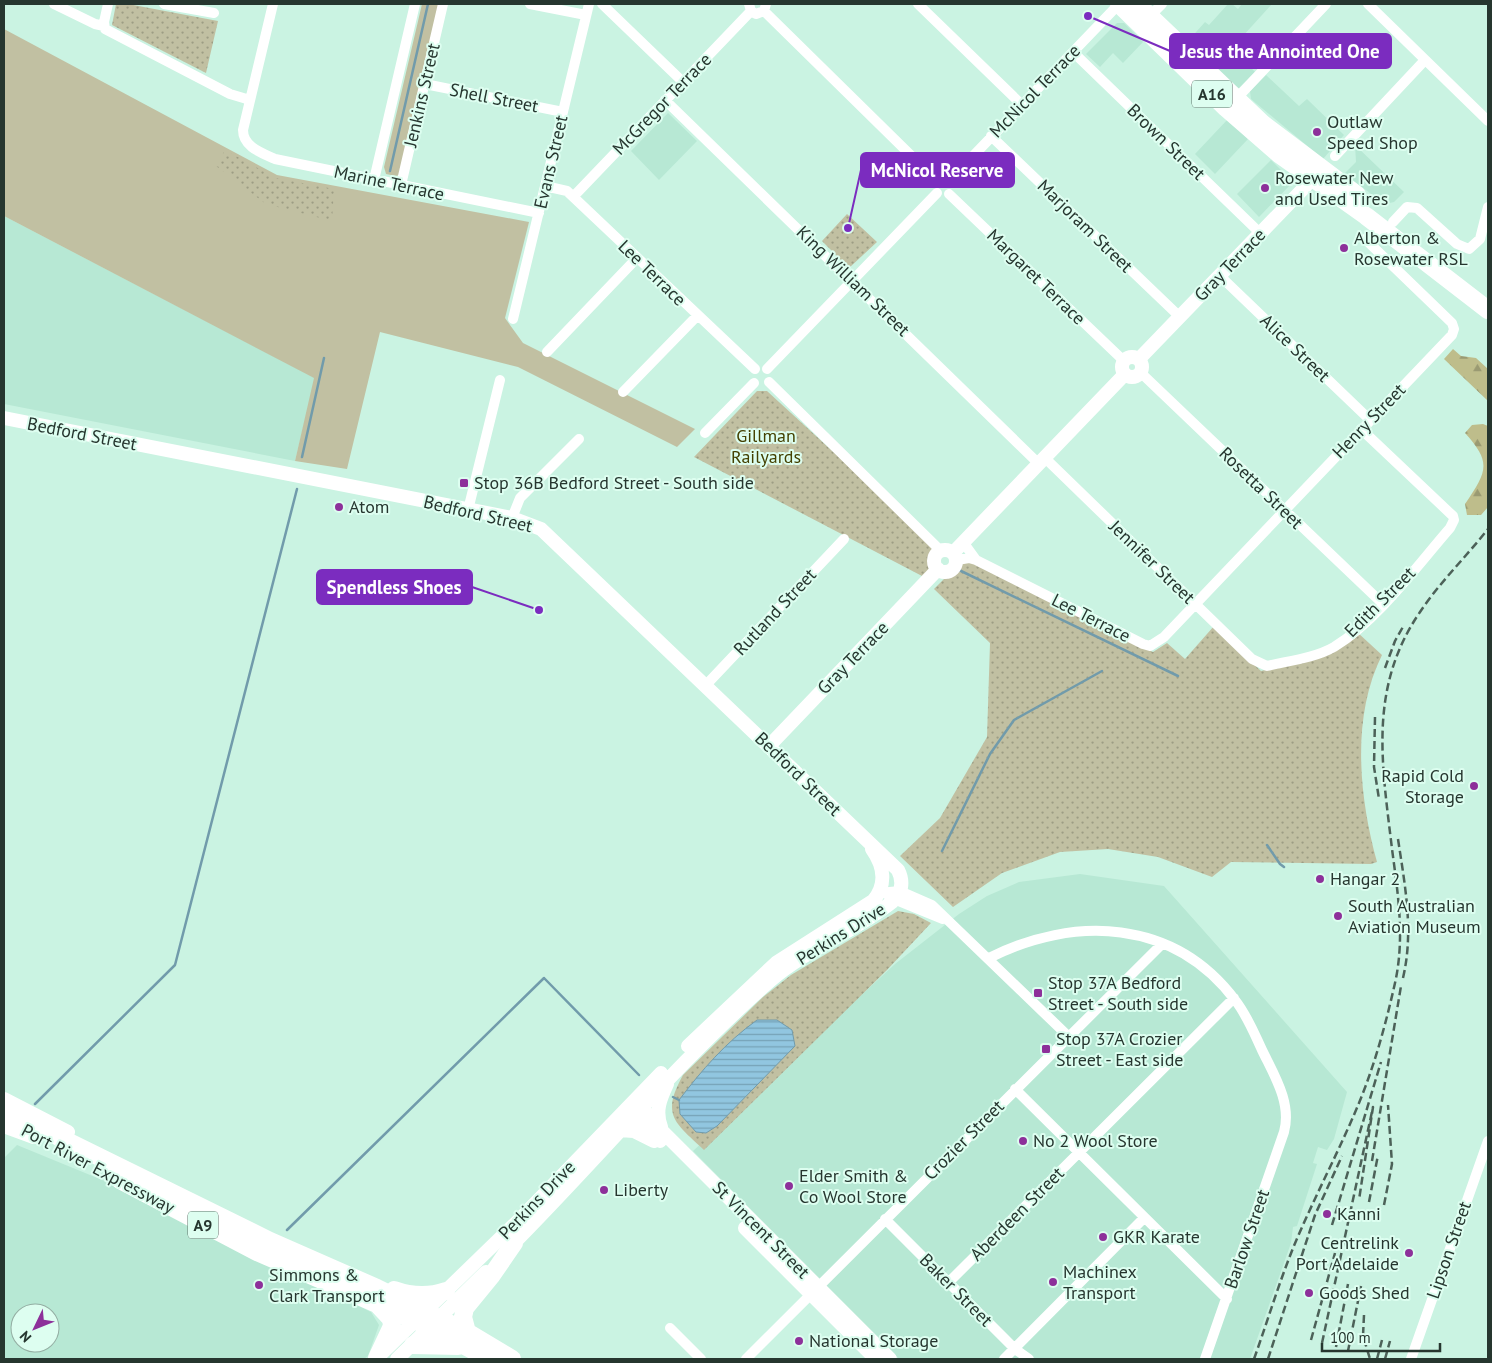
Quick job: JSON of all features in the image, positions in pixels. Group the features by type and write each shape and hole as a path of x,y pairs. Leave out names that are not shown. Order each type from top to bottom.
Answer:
{"highway":[{"name":"A16","path":"1119,4 1146,21 1236,99 1315,173 1366,216 1488,310"},
{"name":"A16","path":"1137,4 1146,21 1253,132 1393,222 1488,296"},
{"name":"Port River Expressway","path":"4,1110 335,1270 427,1319 512,1359"},
{"name":"Port River Expressway","path":"4,1120 239,1244 378,1304 427,1319"},
{"path":"4,1124 34,1135"},
{"path":"68,1132 141,1172 167,1190"},
{"path":"413,1345 435,1344 450,1347 465,1338 463,1317 465,1308 514,1243"},
{"path":"335,1270 349,1271 403,1293 430,1295 446,1291"},
{"path":"376,1358 392,1326 391,1319 378,1304"},
{"name":"Port River Expressway","path":"465,1338 489,1359"}],"street":[{"path":"54,4 95,24 104,26 105,29 230,94 250,100 273,4"},
{"path":"104,26 108,4"},
{"path":"164,4 214,13"},
{"name":"Jenkins Street","path":"374,180 415,4"},
{"name":"Jenkins Street","path":"401,185 443,4"},
{"path":"530,4 586,15"},
{"name":"Evans Street","path":"513,319 589,4"},
{"path":"602,4 683,82"},
{"path":"918,4 1021,104"},
{"name":"McNicol Terrace","path":"951,179 1119,4"},
{"path":"1146,21 1162,4"},
{"path":"1236,99 1326,4"},
{"path":"1368,4 1488,121"},
{"path":"750,8 756,14 765,7 936,180"},
{"name":"McGregor Terrace","path":"573,197 683,82 750,8"},
{"name":"Brown Street","path":"1073,52 1260,233"},
{"path":"1335,156 1426,60"},
{"name":"Shell Street","path":"425,84 563,112"},
{"name":"Marine Terrace","path":"250,100 243,130 245,138 251,147 275,158 539,213"},
{"name":"King William Street","path":"665,100 1042,461"},
{"name":"Marjoram Street","path":"991,136 1180,317"},
{"name":"Gray Terrace","path":"1140,366 1180,317 1315,173"},
{"path":"941,176 951,179 953,188 949,194 941,195 937,193 934,186 936,180 941,176"},
{"name":"Lee Terrace","path":"545,186 567,191 755,369"},
{"path":"768,369 937,193"},
{"name":"Margaret Terrace","path":"949,194 1124,368"},
{"path":"1393,222 1407,208 1414,207 1457,244 1468,249 1473,247 1480,239 1488,208"},
{"name":"Henry Street","path":"1196,604 1283,510 1452,335 1454,329 1452,323 1366,239"},
{"path":"547,352 637,258"},
{"name":"Alice Street","path":"1219,275 1370,420"},
{"path":"623,392 697,316"},
{"path":"768,369 770,382 950,554 952,570 943,572 938,569 935,558 950,554 963,542 1042,461 1132,357 1140,366"},
{"name":"Rosetta Street","path":"1140,366 1283,510 1383,604"},
{"path":"754,383 752,374 755,369 760,367 768,369"},
{"path":"468,510 500,380"},
{"path":"754,383 762,386 770,382"},
{"path":"706,433 754,383"},
{"name":"Bedford Street","path":"4,418 512,518 531,524 544,531 865,840"},
{"name":"Edith Street","path":"1260,665 1267,666 1334,646 1361,626 1450,528 1454,520 1453,516 1361,429"},
{"path":"512,518 520,498 579,439"},
{"name":"Jennifer Street","path":"1042,461 1260,665"},
{"name":"Rutland Street","path":"706,685 844,539"},
{"name":"Lee Terrace","path":"963,542 976,560"},
{"name":"Lee Terrace","path":"950,554 976,560 1150,646 1164,637 1196,604"},
{"name":"Gray Terrace","path":"769,746 938,569"},
{"name":"Perkins Drive","path":"376,1358 427,1319 514,1243 619,1130 635,1108 769,968 799,947 866,907 879,892 883,879 881,865 865,840"},
{"name":"Perkins Drive","path":"397,1359 413,1345 427,1319 446,1291 635,1108 782,972 880,911 898,895 901,880 898,870 884,855 865,840"},
{"path":"879,892 898,895 932,905 1068,1036"},
{"path":"989,958 1035,939 1070,931 1116,931 1162,944 1198,963 1234,998"},
{"name":"Crozier Street","path":"746,1359 1162,944"},
{"name":"Barlow Street","path":"1205,1359 1284,1132 1286,1118 1285,1105 1277,1082 1246,1018 1234,998"},
{"name":"Aberdeen Street","path":"949,1282 1234,998"},
{"path":"619,1130 630,1130 655,1142 662,1137 658,1109 670,1076"},
{"path":"1015,1089 1226,1299"},
{"path":"4,1099 68,1132"},
{"name":"St Vincent Street","path":"635,1108 814,1290 877,1359"},
{"name":"Lipson Street","path":"1411,1359 1488,1141"},
{"path":"1004,1359 1144,1218"},
{"name":"Baker Street","path":"885,1219 1014,1349 1029,1359"},
{"name":"St Vincent Street","path":"814,1290 890,1359"},
{"path":"670,1328 701,1359"}],"shaded area":[{"path":"1228,4 1232,4 1238,9 1242,4 1272,4 1232,48 1255,72 1239,88 1233,88 1188,41 1205,22 1209,25"},
{"path":"1117,23 1124,23 1143,42 1123,63 1113,53 1100,67 1086,54"},
{"path":"1266,75 1299,106 1307,99 1344,135 1323,159 1251,99 1250,91"},
{"path":"668,113 697,141 659,180 631,151"},
{"path":"1228,119 1248,139 1215,174 1195,154"},
{"path":"1355,145 1404,192 1394,202 1385,204 1344,174 1356,162"},
{"name":"Rosewater New and Used Tires","path":"1271,160 1293,182 1259,217 1237,194"},
{"path":"4,216 315,378 295,461 4,404"},
{"path":"1080,874 1164,886 1347,1092 1334,1139 1327,1150 1318,1147 1313,1163 1317,1164 1297,1226 1293,1227 1291,1243 1250,1359 899,1359 693,1151 895,964 959,914 987,896 1019,882"},
{"path":"17,1145 129,1191 371,1312 379,1325 368,1356 364,1359 4,1359 4,1158"}],"green space":[{"path":"116,4 128,4 218,21 206,73 112,25"},
{"path":"422,4 439,4 399,175 396,176 386,174 384,167"},
{"path":"4,29 277,175 529,222 505,318 523,343 695,429 677,447 518,367 380,332 347,469 295,461 314,378 4,216"},
{"path":"225,150 276,178 334,189 332,221 266,204 216,166"},
{"path":"847,214 877,242 849,268 822,241"},
{"path":"1453,349 1461,356 1476,358 1488,369 1488,401 1444,359"},
{"name":"Gillman Railyards","path":"757,391 767,391 938,548 933,568 922,576 694,457"},
{"path":"1483,424 1488,426 1488,507 1481,515 1467,515 1465,504 1482,475 1483,460 1474,443 1465,433 1472,425"},
{"path":"964,559 1153,652 1167,643 1185,659 1214,626 1261,671 1327,654 1357,632 1382,655 1372,679 1366,704 1361,757 1366,811 1377,862 1371,864 1231,862 1212,877 1158,857 1108,849 1060,852 1002,873 953,907 900,856 940,818 987,737 990,643 934,589"},
{"path":"898,911 914,914 931,923 887,970 704,1150 678,1125 674,1117 672,1109 673,1100 683,1075 763,997 791,975"}],"water":[{"path":"757,1020 777,1020 792,1030 795,1046 717,1126 706,1133 696,1132 680,1114 679,1100 715,1057"}],"waterway":[{"path":"390,171 428,4"},
{"path":"302,457 324,358"},
{"path":"35,1104 175,965 297,489"},
{"path":"959,570 1178,676"},
{"path":"942,851 990,754 1014,720 1102,671"},
{"path":"1267,845 1284,867"},
{"path":"287,1230 544,978 639,1075"},
{"path":"673,1097 679,1100"}],"railway":[{"path":"1254,1359 1296,1241 1365,1088 1380,1043 1395,983 1400,949 1400,916 1383,757 1383,727 1392,669 1403,641 1420,612 1436,590 1488,529"},
{"path":"1385,668 1395,641 1404,625"},
{"path":"1375,717 1374,767 1379,799"},
{"path":"1398,839 1406,891 1408,926 1408,943 1403,978"},
{"path":"1372,1161 1401,986"},
{"path":"1332,1225 1381,1062"},
{"path":"1384,1205 1392,1164 1388,1105"},
{"path":"1322,1343 1373,1107 1359,1200"},
{"path":"1369,1202 1378,1155"},
{"path":"1268,1359 1315,1215 1342,1156"},
{"path":"1311,1340 1335,1253"},
{"path":"1336,1347 1348,1284"},
{"path":"1348,1351 1361,1286"},
{"path":"1364,1315 1363,1336 1370,1359"},
{"path":"1377,1359 1382,1340"},
{"path":"1385,1359 1390,1341"}],"place":[{"name":"Jesus the Annointed One","path":"1088,16"},
{"name":"Outlaw Speed Shop","path":"1317,132"},
{"name":"Rosewater New and Used Tires","path":"1265,188"},
{"name":"McNicol Reserve","path":"848,228"},
{"name":"Alberton & Rosewater RSL","path":"1344,248"},
{"name":"Stop 36B Bedford Street - South side","path":"464,483"},
{"name":"Atom","path":"339,507"},
{"name":"Spendless Shoes","path":"539,610"},
{"name":"Rapid Cold Storage","path":"1474,786"},
{"name":"Hangar 2","path":"1320,879"},
{"name":"South Australian Aviation Museum","path":"1338,916"},
{"name":"Stop 37A Bedford Street - South side","path":"1038,993"},
{"name":"Stop 37A Crozier Street - East side","path":"1046,1049"},
{"name":"No 2 Wool Store","path":"1023,1141"},
{"name":"Elder Smith & Co Wool Store","path":"789,1186"},
{"name":"Liberty","path":"604,1190"},
{"name":"Kanni","path":"1327,1214"},
{"name":"GKR Karate","path":"1103,1237"},
{"name":"Centrelink Port Adelaide","path":"1409,1253"},
{"name":"Machinex Transport","path":"1053,1282"},
{"name":"Simmons & Clark Transport","path":"259,1285"},
{"name":"Goods Shed","path":"1309,1293"},
{"name":"National Storage","path":"799,1341"}]}
